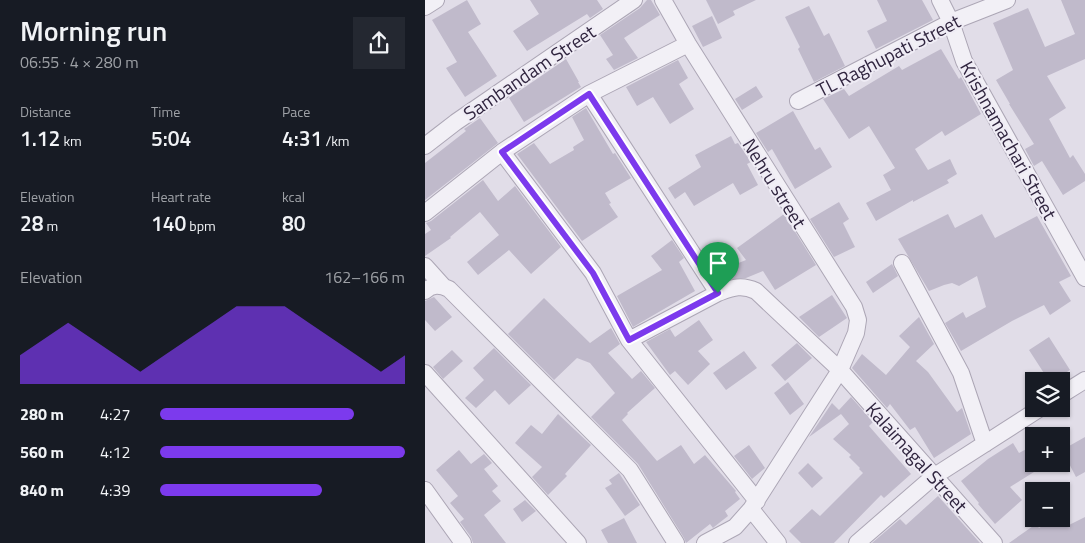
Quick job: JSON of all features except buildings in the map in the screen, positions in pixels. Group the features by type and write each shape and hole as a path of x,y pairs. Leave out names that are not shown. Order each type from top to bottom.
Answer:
{"street":[{"path":"425,7 436,0"},
{"name":"Sambandam Street","path":"425,146 456,122 634,0"},
{"name":"Nehru street","path":"663,0 688,44 854,307 858,320 856,333 840,370 754,505 735,527 705,543"},
{"name":"Krishnamachari Street","path":"940,0 951,22 964,61 1085,278"},
{"name":"TL Raghupati Street","path":"798,101 951,22 1007,0"},
{"path":"425,213 502,152 589,94 688,44"},
{"path":"589,94 718,293"},
{"path":"502,152 593,273 629,340 754,505 778,543"},
{"path":"902,263 961,373 985,444"},
{"path":"425,266 443,286"},
{"path":"425,291 436,285 449,289 629,470 676,543"},
{"name":"Kalaimagal Street","path":"629,340 718,293 738,286 756,291 840,370 933,477 994,543"},
{"path":"425,373 578,543"},
{"path":"1070,389 1085,380"},
{"path":"857,543 933,477 1027,417"},
{"path":"425,490 463,543"}],"route":[{"path":"589,94 718,293 629,340 593,273 502,152 589,94"}]}
